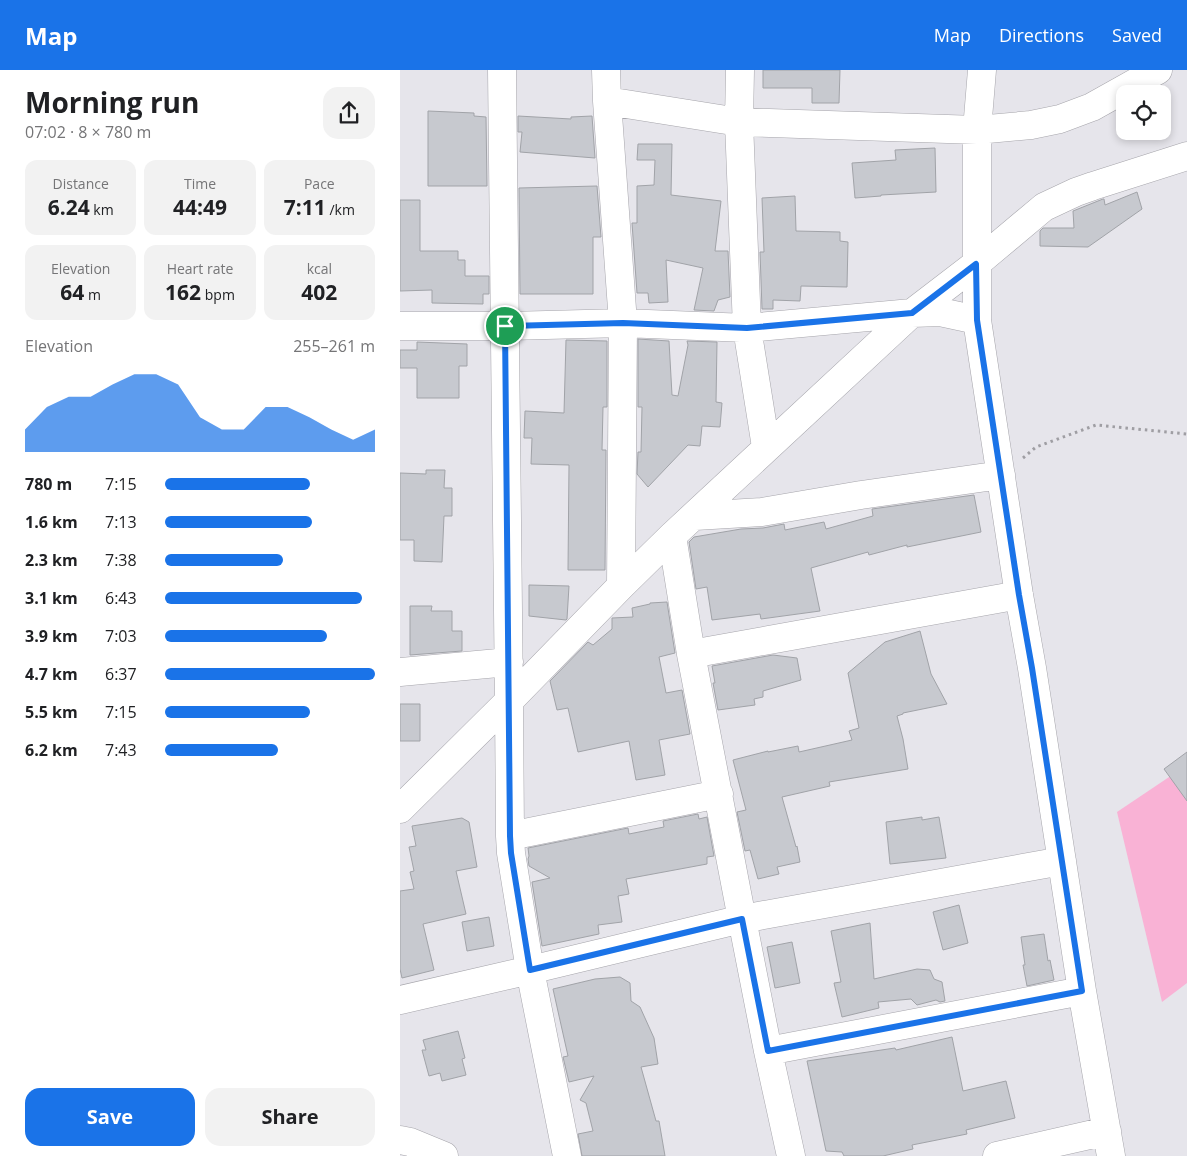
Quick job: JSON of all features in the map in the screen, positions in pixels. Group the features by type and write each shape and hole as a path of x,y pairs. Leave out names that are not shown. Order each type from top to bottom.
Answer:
{"street":[{"path":"502,70 511,853 530,970 567,1156"},
{"path":"606,70 623,323 621,586"},
{"path":"740,70 739,122 747,328 766,447"},
{"path":"982,70 977,130 977,320 1082,991 1109,1143 997,1156"},
{"path":"607,101 739,122 977,130 1031,126 1060,119 1092,106 1158,70"},
{"path":"400,808 672,536 912,313 976,264 1044,207 1093,186 1187,156"},
{"path":"400,326 623,323 747,328 940,312 977,320"},
{"path":"695,516 762,512 860,495 1001,475"},
{"path":"672,536 691,654 790,1156"},
{"path":"691,654 1019,595"},
{"path":"400,672 508,662"},
{"path":"510,836 719,794"},
{"path":"400,1000 742,919 1062,861"},
{"path":"768,1051 1082,991"},
{"path":"400,1140 410,1142 444,1156"}],"path":[{"path":"1001,475 1036,447 1096,426 1187,434"}],"shaded area":[{"path":"1187,765 1187,983 1162,1002 1117,812"}],"building":[{"path":"763,70 840,70 839,103 812,103 812,88 763,88"},
{"path":"428,111 474,113 474,116 486,117 487,186 428,186"},
{"path":"518,116 571,119 571,117 592,116 595,158 520,152 522,132 518,132"},
{"path":"638,144 672,144 671,195 721,201 715,251 728,251 730,297 718,300 714,311 694,310 703,268 666,260 668,302 649,303 648,293 637,293 632,223 637,223 637,186 654,185 655,160 637,160"},
{"path":"935,148 936,192 855,198 852,163 896,160 895,150"},
{"path":"597,186 601,237 593,237 593,294 520,294 519,188"},
{"path":"1137,192 1142,209 1088,247 1040,246 1040,231 1043,228 1074,228 1073,211 1103,199 1105,205"},
{"path":"795,196 796,231 840,232 840,241 848,242 847,287 801,286 800,301 773,300 773,309 762,309 760,252 764,252 762,198"},
{"path":"400,200 420,200 420,251 458,251 458,260 465,260 465,276 489,276 489,294 483,294 483,304 432,303 432,290 400,291"},
{"path":"638,339 669,341 672,395 678,396 688,345 687,341 717,342 716,402 722,403 720,427 702,426 700,446 688,445 648,487 637,474 638,452 641,452 642,407 638,407"},
{"path":"566,340 607,341 607,407 603,407 602,450 606,450 605,570 568,570 569,465 531,464 532,438 524,438 525,411 564,413"},
{"path":"417,342 467,344 467,366 459,366 459,398 417,398 417,368 400,368 400,350 417,350"},
{"path":"426,470 445,470 444,488 452,488 452,516 444,516 442,562 414,561 414,540 400,540 400,473 426,474"},
{"path":"974,495 981,532 907,547 907,545 869,555 868,552 811,568 820,611 761,619 760,614 712,620 707,587 696,589 689,542 694,537 784,524 785,530 824,522 826,529 873,516 872,509"},
{"path":"529,585 569,586 567,619 529,616"},
{"path":"667,602 675,653 659,657 666,693 682,690 690,734 659,740 665,775 636,780 629,741 578,752 568,708 557,710 550,681 588,642 593,645 612,629 612,618 633,617 632,608 650,603"},
{"path":"410,606 432,606 431,611 452,611 452,631 462,631 462,651 410,655"},
{"path":"920,631 931,674 947,704 903,713 897,716 908,769 829,782 830,786 782,797 800,862 777,867 779,874 758,879 750,850 745,851 737,812 746,810 733,760 768,751 798,746 799,752 852,740 849,731 859,728 848,673 885,642"},
{"path":"773,655 797,658 801,680 763,691 763,697 754,699 755,705 718,710 712,666"},
{"path":"400,704 420,704 420,741 400,741"},
{"path":"1187,752 1187,801 1164,769"},
{"path":"698,814 699,819 707,817 714,856 707,857 707,864 626,879 629,894 618,896 622,922 598,925 599,934 542,946 532,882 550,878 529,866 528,848 628,828 629,834 664,827 663,821"},
{"path":"922,817 922,820 939,817 946,858 890,864 886,822"},
{"path":"462,818 469,822 477,867 456,871 466,914 423,924 434,970 402,978 400,969 400,891 414,889 410,872 414,871 409,847 416,846 412,826"},
{"path":"959,905 968,943 943,950 933,912"},
{"path":"489,917 494,946 467,951 462,922"},
{"path":"870,923 874,979 917,969 930,970 934,979 942,982 945,1001 940,1002 936,1000 917,1005 911,999 878,1002 879,1008 842,1017 834,983 841,982 831,931"},
{"path":"1044,934 1048,961 1050,960 1054,980 1027,986 1021,937"},
{"path":"792,942 800,983 775,988 767,947"},
{"path":"620,977 630,983 631,1001 640,1007 654,1038 658,1064 641,1067 656,1121 659,1121 665,1156 582,1156 578,1134 593,1131 586,1103 580,1100 594,1076 569,1082 563,1057 568,1056 553,989 595,979"},
{"path":"458,1031 465,1058 462,1059 466,1075 442,1081 440,1073 429,1076 422,1050 426,1050 423,1040"},
{"path":"952,1037 963,1091 1006,1081 1015,1118 966,1130 967,1134 912,1145 913,1149 883,1156 844,1156 842,1152 826,1151 807,1061 895,1048 896,1050"}],"route":[{"path":"976,264 977,320 1082,991 768,1051 742,919 530,970 511,853 510,836 505,326 623,323 747,328 912,313 976,264"}]}
